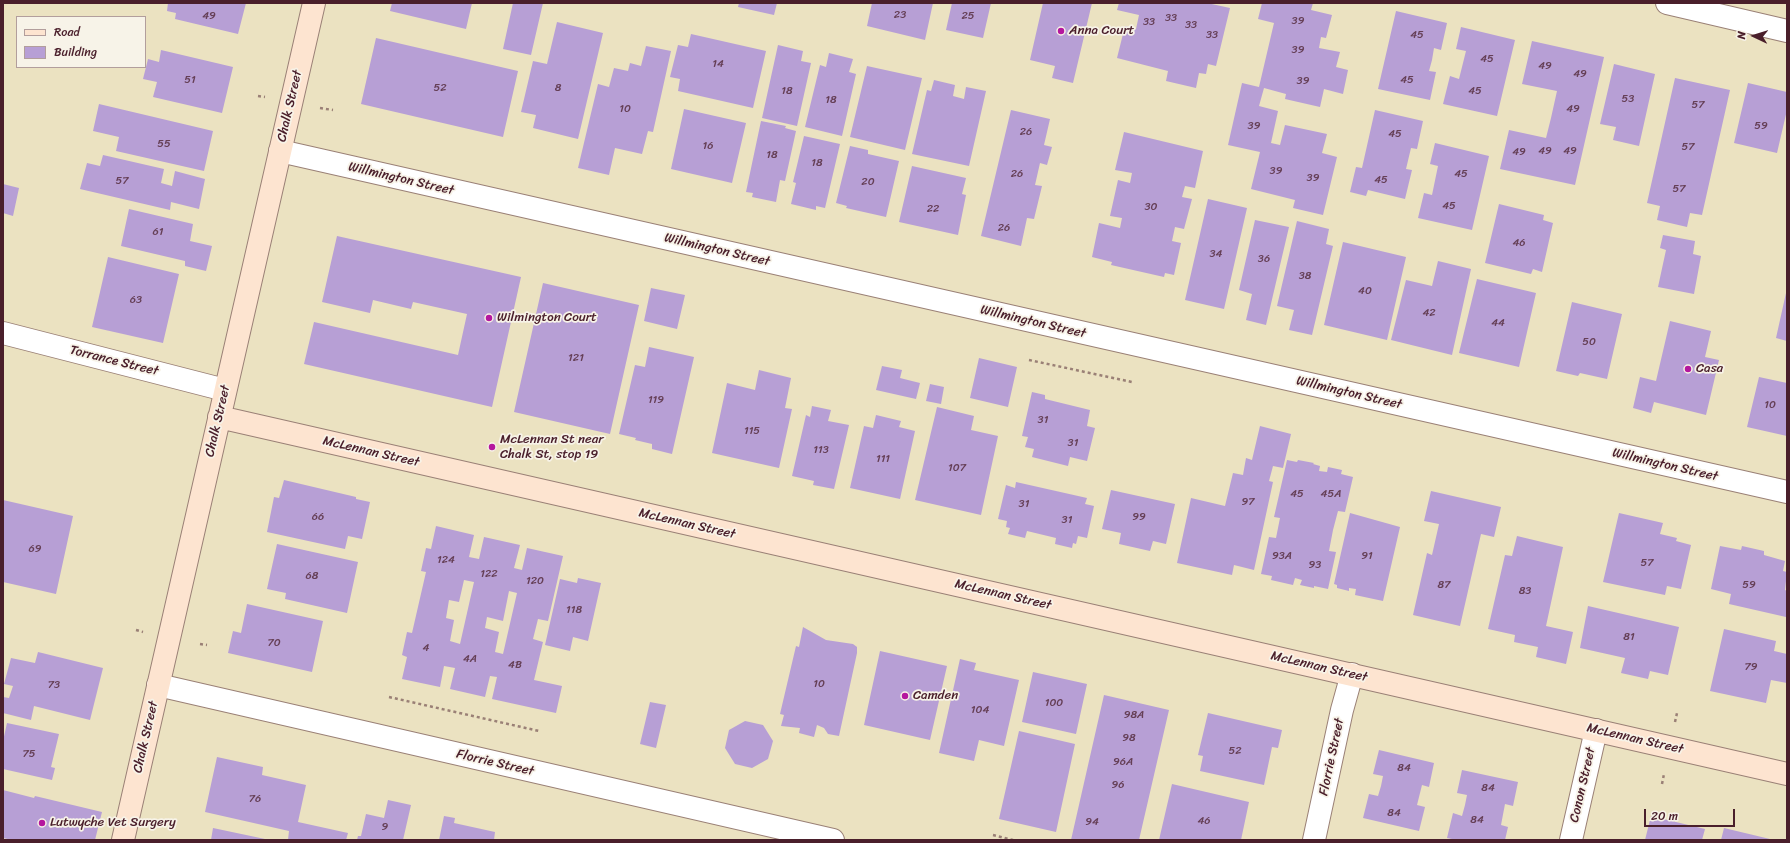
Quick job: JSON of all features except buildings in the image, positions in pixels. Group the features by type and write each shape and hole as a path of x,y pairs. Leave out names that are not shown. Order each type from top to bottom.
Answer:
{"street":[{"name":"Chalk Street","path":"123,840 314,3"},
{"path":"1667,3 1787,31"},
{"name":"Willmington Street","path":"280,151 1787,492"},
{"name":"Torrance Street","path":"3,333 225,390"},
{"name":"McLennan Street","path":"219,417 1787,774"},
{"name":"Florrie Street","path":"1314,840 1342,710 1352,674"},
{"name":"Florrie Street","path":"158,685 833,840"},
{"name":"Conon Street","path":"1571,840 1596,730"}],"path":[{"path":"258,96 265,97"},
{"path":"320,108 333,110"},
{"path":"1029,360 1132,382"},
{"path":"136,630 144,632"},
{"path":"200,644 207,645"},
{"path":"389,697 539,730"},
{"path":"1676,720 1677,713"},
{"path":"1662,784 1664,775"},
{"path":"993,836 1014,840"}],"place":[{"name":"Anna Court","path":"1061,31"},
{"name":"Wilmington Court","path":"489,318"},
{"name":"Casa","path":"1688,369"},
{"name":"McLennan St near Chalk St, stop 19","path":"492,447"},
{"name":"Camden","path":"905,696"},
{"name":"Lutwyche Vet Surgery","path":"42,823"}]}
